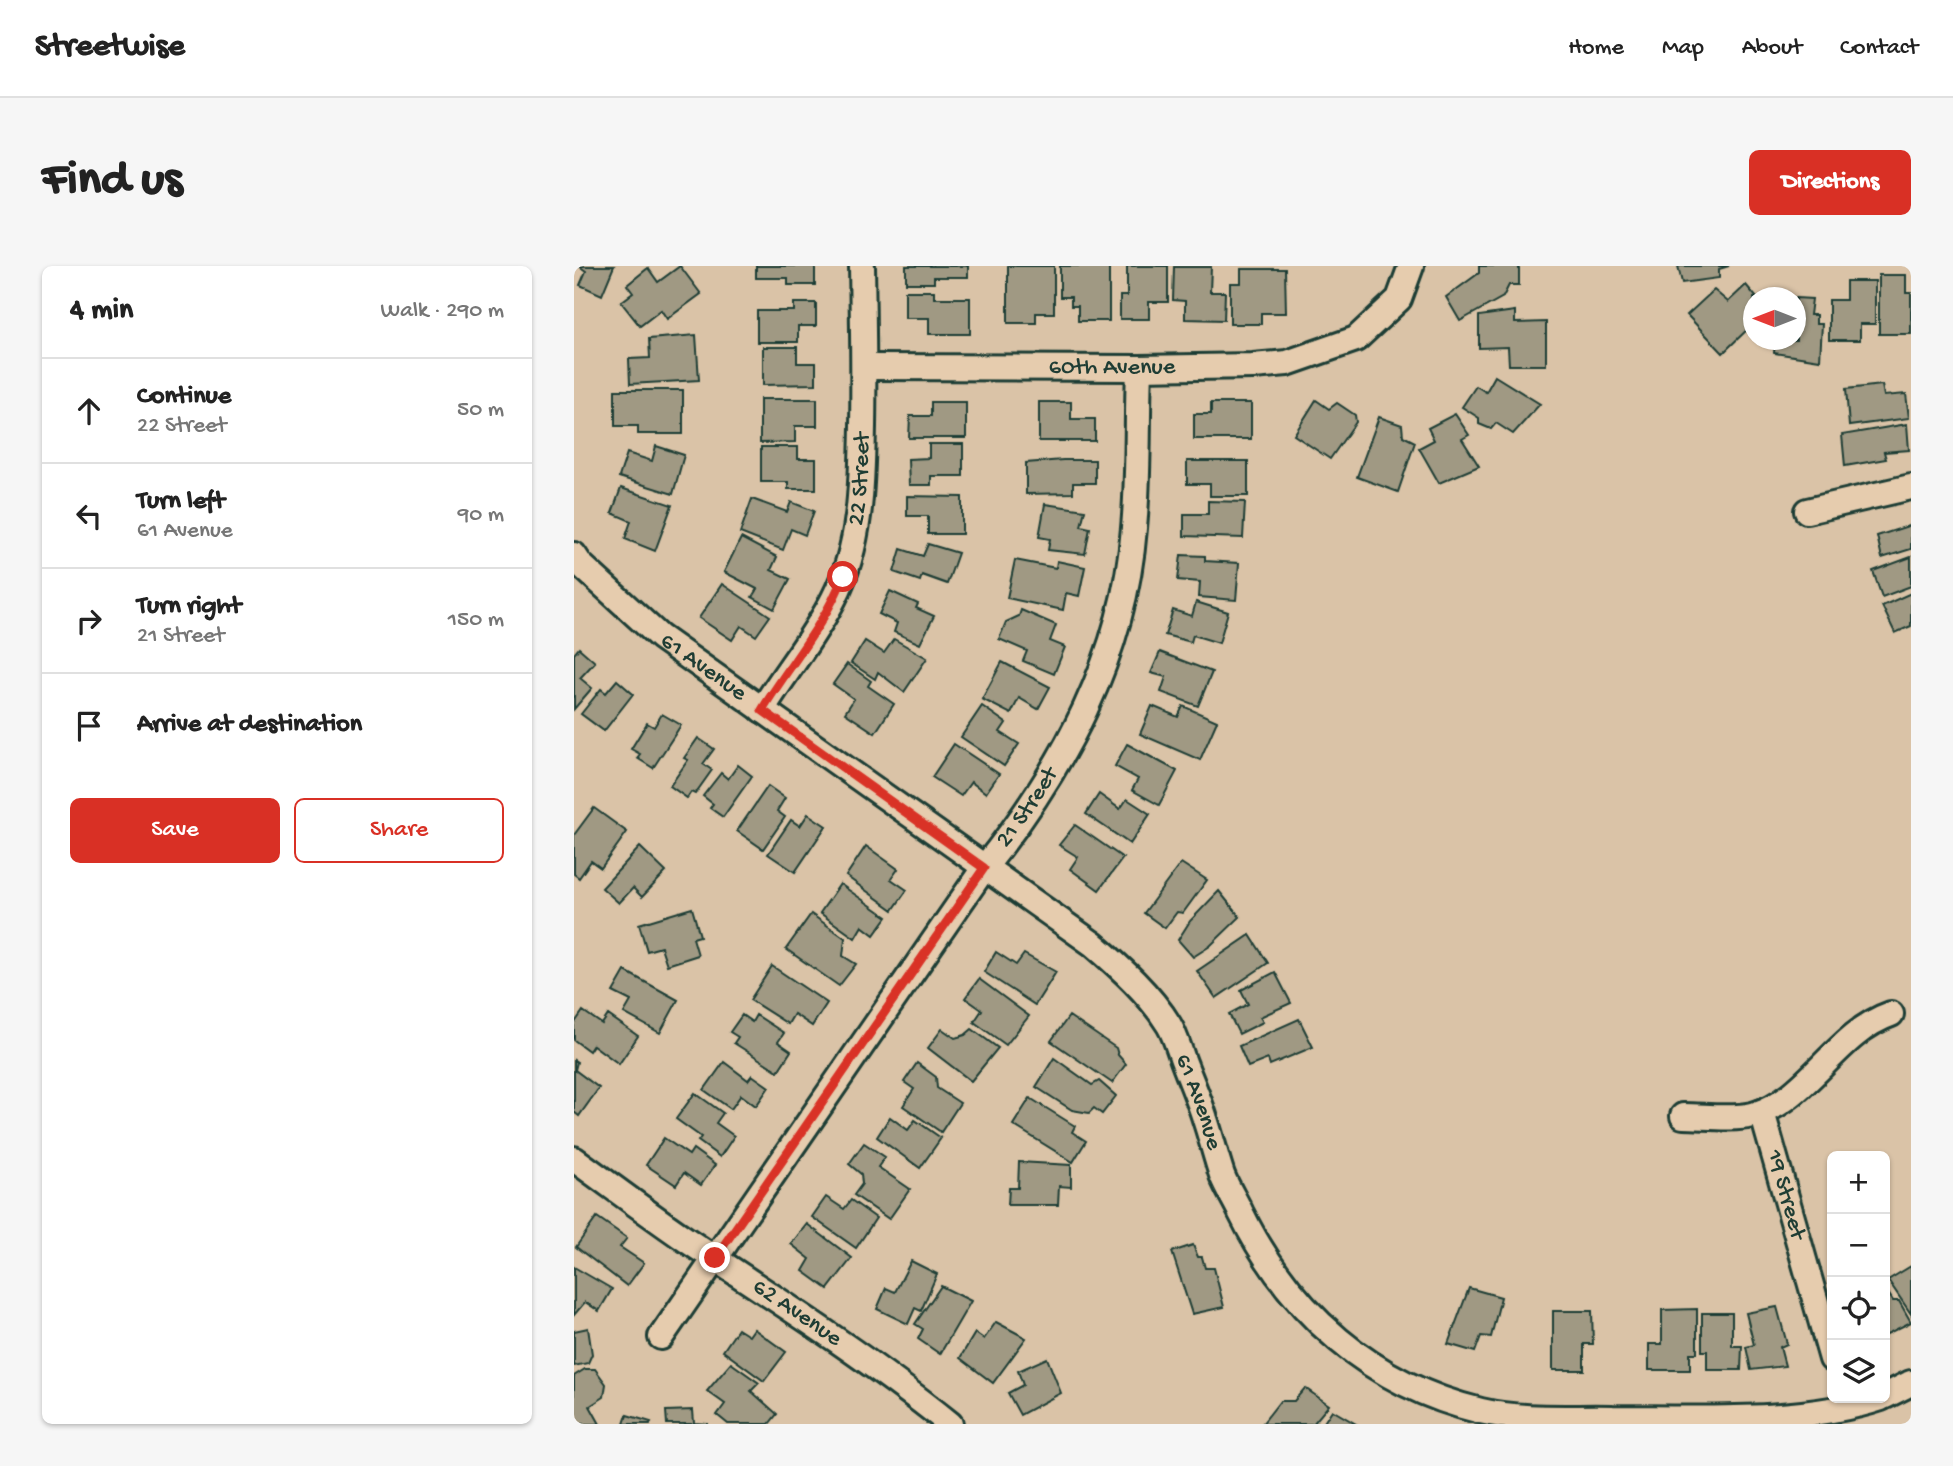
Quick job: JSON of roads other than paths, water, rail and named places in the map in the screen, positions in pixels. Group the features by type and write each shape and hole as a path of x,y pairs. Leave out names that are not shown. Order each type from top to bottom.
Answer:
{"street":[{"name":"22 Street","path":"762,710 835,597 853,545 860,494 864,367 862,266"},
{"name":"60th Avenue","path":"864,367 1139,368 1287,363 1356,339 1399,299 1410,266"},
{"name":"21 Street","path":"660,1336 1007,838 1071,742 1086,713 1110,646 1129,570 1134,528 1139,368"},
{"path":"1807,511 1911,487"},
{"name":"61 Avenue","path":"574,555 580,564 660,637 1094,944 1144,993 1170,1026 1205,1118 1223,1177 1275,1274 1314,1320 1357,1357 1420,1390 1498,1419 1705,1418 1821,1413 1847,1410 1866,1403"},
{"path":"1683,1116 1740,1116 1762,1112 1779,1104 1864,1027 1891,1014"},
{"name":"19 Street","path":"1762,1112 1827,1341"},
{"name":"62 Avenue","path":"574,1158 903,1387 950,1424"},
{"name":"61 Avenue","path":"1890,1394 1911,1383"}]}
